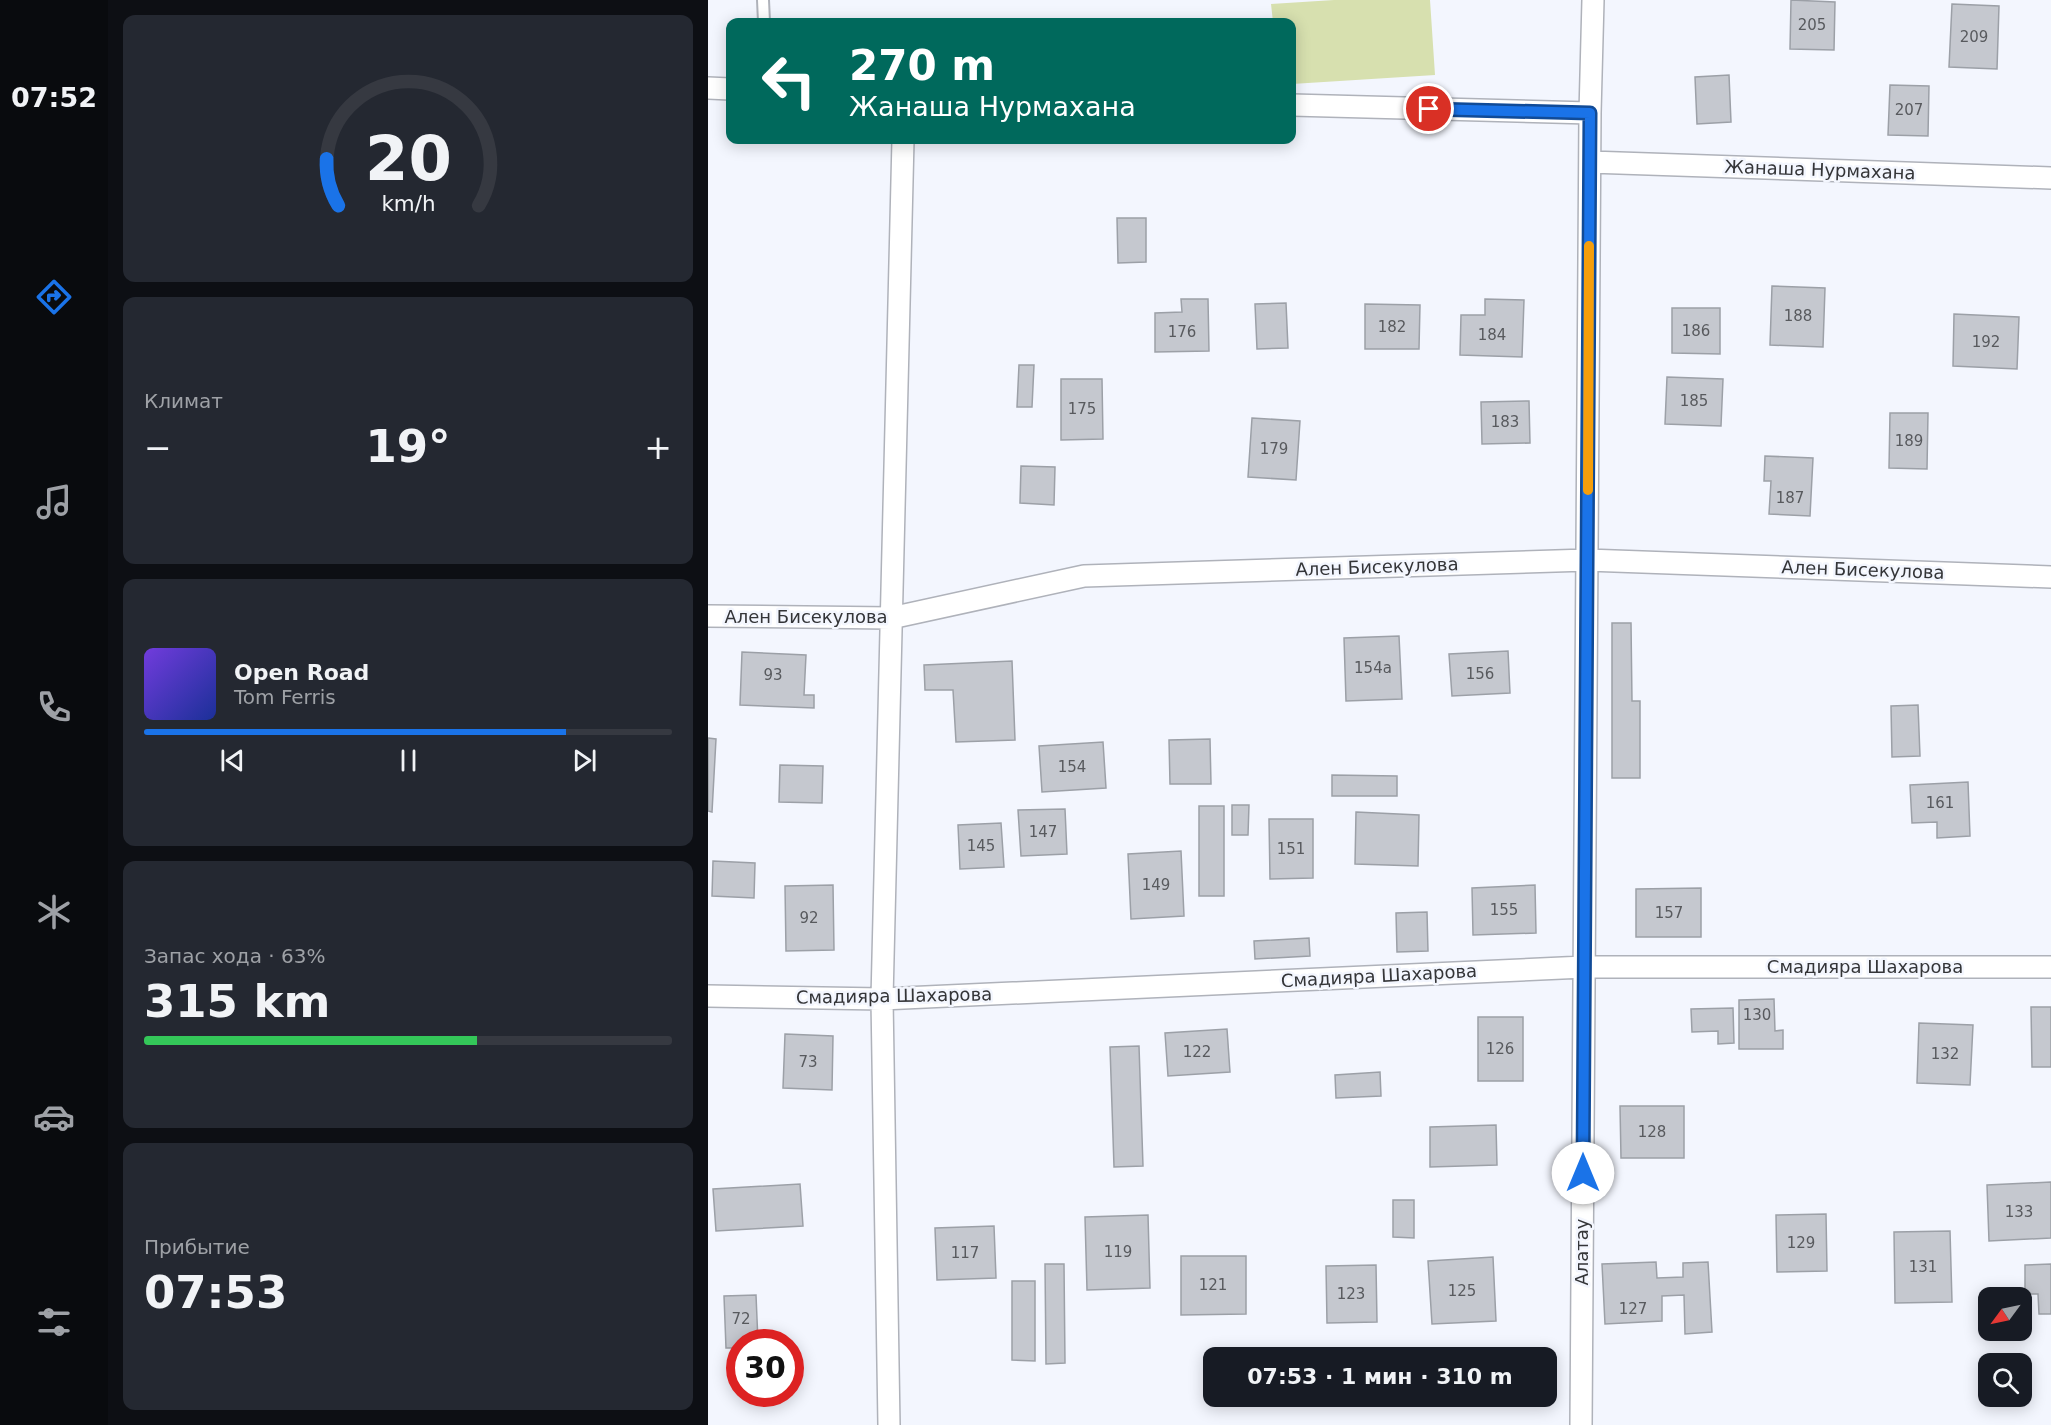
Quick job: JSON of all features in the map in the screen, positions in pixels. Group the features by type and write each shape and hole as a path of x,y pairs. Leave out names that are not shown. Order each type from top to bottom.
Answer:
{"street":[{"name":"Алатау","path":"1581,1425 1590,113 1593,0"},
{"path":"708,88 726,89"},
{"path":"1296,105 1590,113"},
{"path":"888,1425 882,999 903,144"},
{"name":"Жанаша Нурмахана","path":"1590,162 2051,178"},
{"name":"Ален Бисекулова","path":"708,616 891,618 1084,576 1587,560 2051,577"},
{"name":"Смадияра Шахарова","path":"708,996 882,999 1584,967 2051,967"}],"lane":[{"path":"763,0 764,18"}],"green space":[{"path":"1334,0 1430,0 1435,75 1296,84 1296,18 1273,18 1271,4"}],"building":[{"path":"1791,0 1835,2 1834,50 1790,49"},
{"path":"1952,4 1999,6 1997,69 1949,67"},
{"path":"1729,75 1731,122 1697,124 1695,77"},
{"path":"1890,85 1929,86 1928,136 1888,135"},
{"path":"1117,218 1146,218 1146,262 1118,263"},
{"path":"1772,286 1825,288 1823,347 1770,345"},
{"path":"1181,299 1208,299 1209,351 1155,352 1155,313 1182,312"},
{"path":"1485,299 1524,300 1522,357 1460,355 1461,315 1485,315"},
{"path":"1286,303 1288,348 1257,349 1255,304"},
{"path":"1365,304 1420,305 1419,349 1365,349"},
{"path":"1672,308 1720,308 1720,354 1672,353"},
{"path":"1954,314 2019,317 2017,369 1953,366"},
{"path":"1019,365 1034,365 1032,407 1017,407"},
{"path":"1667,377 1723,379 1721,426 1665,424"},
{"path":"1061,379 1102,379 1103,439 1061,440"},
{"path":"1529,401 1530,443 1482,444 1481,402"},
{"path":"1890,413 1928,413 1927,469 1889,468"},
{"path":"1252,418 1300,421 1296,480 1248,477"},
{"path":"1765,456 1813,458 1810,516 1769,514 1771,481 1764,481"},
{"path":"1021,466 1055,467 1054,505 1020,503"},
{"path":"1612,623 1631,623 1632,701 1640,701 1640,778 1612,778"},
{"path":"1399,636 1402,699 1346,701 1344,638"},
{"path":"1508,651 1510,693 1452,696 1449,654"},
{"path":"742,652 806,655 804,695 814,695 814,708 740,705"},
{"path":"1012,661 1015,740 956,742 953,690 925,690 924,665"},
{"path":"1918,705 1920,756 1892,757 1891,706"},
{"path":"708,738 716,739 712,812 708,811"},
{"path":"1210,739 1211,784 1170,784 1169,740"},
{"path":"1103,742 1106,788 1042,792 1039,746"},
{"path":"780,765 823,766 822,803 779,802"},
{"path":"1332,775 1397,776 1397,796 1332,796"},
{"path":"1968,782 1970,836 1937,838 1937,822 1912,823 1910,785"},
{"path":"1232,805 1249,805 1248,835 1232,835"},
{"path":"1199,806 1224,806 1224,896 1199,896"},
{"path":"1065,809 1067,854 1021,856 1018,810"},
{"path":"1356,812 1419,815 1418,866 1355,864"},
{"path":"1269,819 1313,819 1313,878 1270,879"},
{"path":"1001,823 1004,867 960,869 958,825"},
{"path":"1181,851 1184,916 1131,919 1128,854"},
{"path":"713,861 755,863 754,898 712,896"},
{"path":"833,885 834,950 786,951 785,886"},
{"path":"1535,885 1536,933 1473,935 1472,888"},
{"path":"1701,888 1701,937 1636,937 1636,889"},
{"path":"1427,912 1428,951 1397,952 1396,913"},
{"path":"1309,938 1310,956 1255,959 1254,941"},
{"path":"1774,999 1775,1031 1783,1030 1783,1049 1739,1049 1739,1000"},
{"path":"2031,1007 2051,1007 2051,1067 2032,1067"},
{"path":"1733,1008 1734,1043 1718,1044 1718,1031 1692,1032 1691,1009"},
{"path":"1478,1017 1523,1017 1523,1081 1478,1081"},
{"path":"1919,1023 1973,1025 1970,1085 1917,1083"},
{"path":"1227,1029 1230,1072 1168,1076 1165,1033"},
{"path":"785,1034 833,1036 832,1090 783,1088"},
{"path":"1139,1046 1143,1166 1114,1167 1110,1047"},
{"path":"1380,1072 1381,1096 1336,1098 1335,1075"},
{"path":"1620,1106 1684,1106 1684,1158 1621,1158"},
{"path":"1496,1125 1497,1165 1430,1167 1430,1127"},
{"path":"2051,1182 2051,1238 1989,1241 1987,1185"},
{"path":"800,1184 803,1226 716,1231 713,1189"},
{"path":"1393,1200 1414,1200 1414,1238 1393,1237"},
{"path":"1826,1214 1827,1271 1777,1272 1776,1215"},
{"path":"1148,1215 1150,1288 1087,1290 1085,1217"},
{"path":"994,1226 996,1278 937,1280 935,1228"},
{"path":"1950,1231 1952,1302 1895,1303 1894,1232"},
{"path":"1181,1256 1246,1256 1246,1314 1181,1315"},
{"path":"1493,1257 1496,1321 1432,1324 1428,1261"},
{"path":"1656,1262 1657,1278 1683,1277 1683,1263 1708,1262 1712,1332 1685,1334 1684,1295 1662,1296 1662,1321 1605,1324 1602,1264"},
{"path":"1045,1264 1064,1264 1065,1363 1046,1364"},
{"path":"2051,1264 2051,1314 2039,1314 2038,1294 2032,1294 2032,1287 2025,1287 2025,1265"},
{"path":"1376,1265 1377,1322 1327,1323 1326,1266"},
{"path":"1012,1281 1035,1281 1035,1361 1012,1360"},
{"path":"756,1295 757,1329 726,1329 726,1348 724,1296"}],"slow traffic":[{"path":"1588,490 1589,246"}],"route":[{"path":"1429,109 1590,113 1583,1173"}]}
